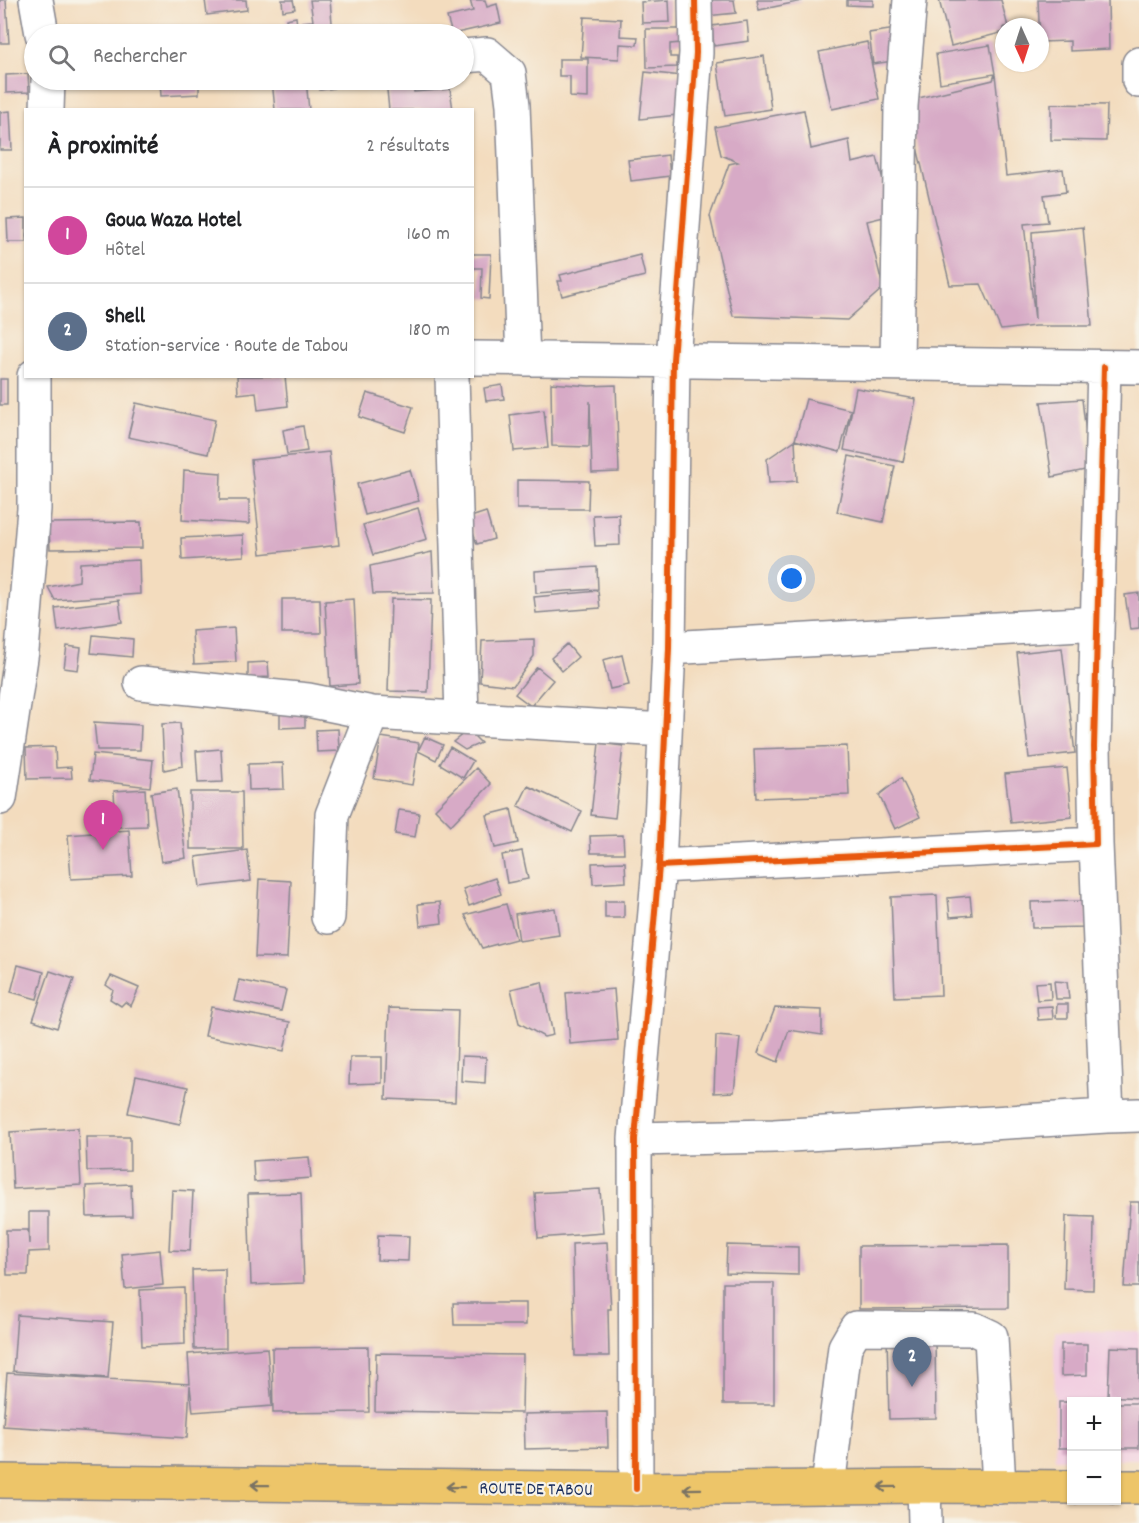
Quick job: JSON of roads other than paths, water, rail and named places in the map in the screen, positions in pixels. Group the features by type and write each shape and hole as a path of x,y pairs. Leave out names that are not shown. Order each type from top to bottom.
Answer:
{"main road":[{"name":"ROUTE DE TABOU","path":"0,1481 636,1489 1067,1487"},
{"path":"1121,1487 1139,1486"}],"street":[{"path":"36,0 40,24"},
{"path":"636,1489 635,1139 659,866 669,648 673,360 696,53 695,0"},
{"path":"897,363 901,105 910,0"},
{"path":"474,55 487,54 509,73 513,105 523,359"},
{"path":"1139,64 1139,81"},
{"path":"47,108 48,90"},
{"path":"474,358 1139,368"},
{"path":"1104,367 1094,747 1107,1116"},
{"path":"0,798 22,651 33,521 34,378"},
{"path":"452,378 462,717"},
{"path":"669,648 1097,623"},
{"path":"141,683 308,700 372,712 665,730"},
{"path":"328,917 332,815 372,712"},
{"path":"659,866 1096,844"},
{"path":"635,1139 774,1136 1139,1115"},
{"path":"828,1487 845,1347 856,1328 975,1329 991,1336 999,1487"},
{"path":"924,1486 925,1523"}],"place":[{"name":"Goua Waza Hotel","path":"103,850"},
{"name":"Shell","path":"912,1387"}]}
